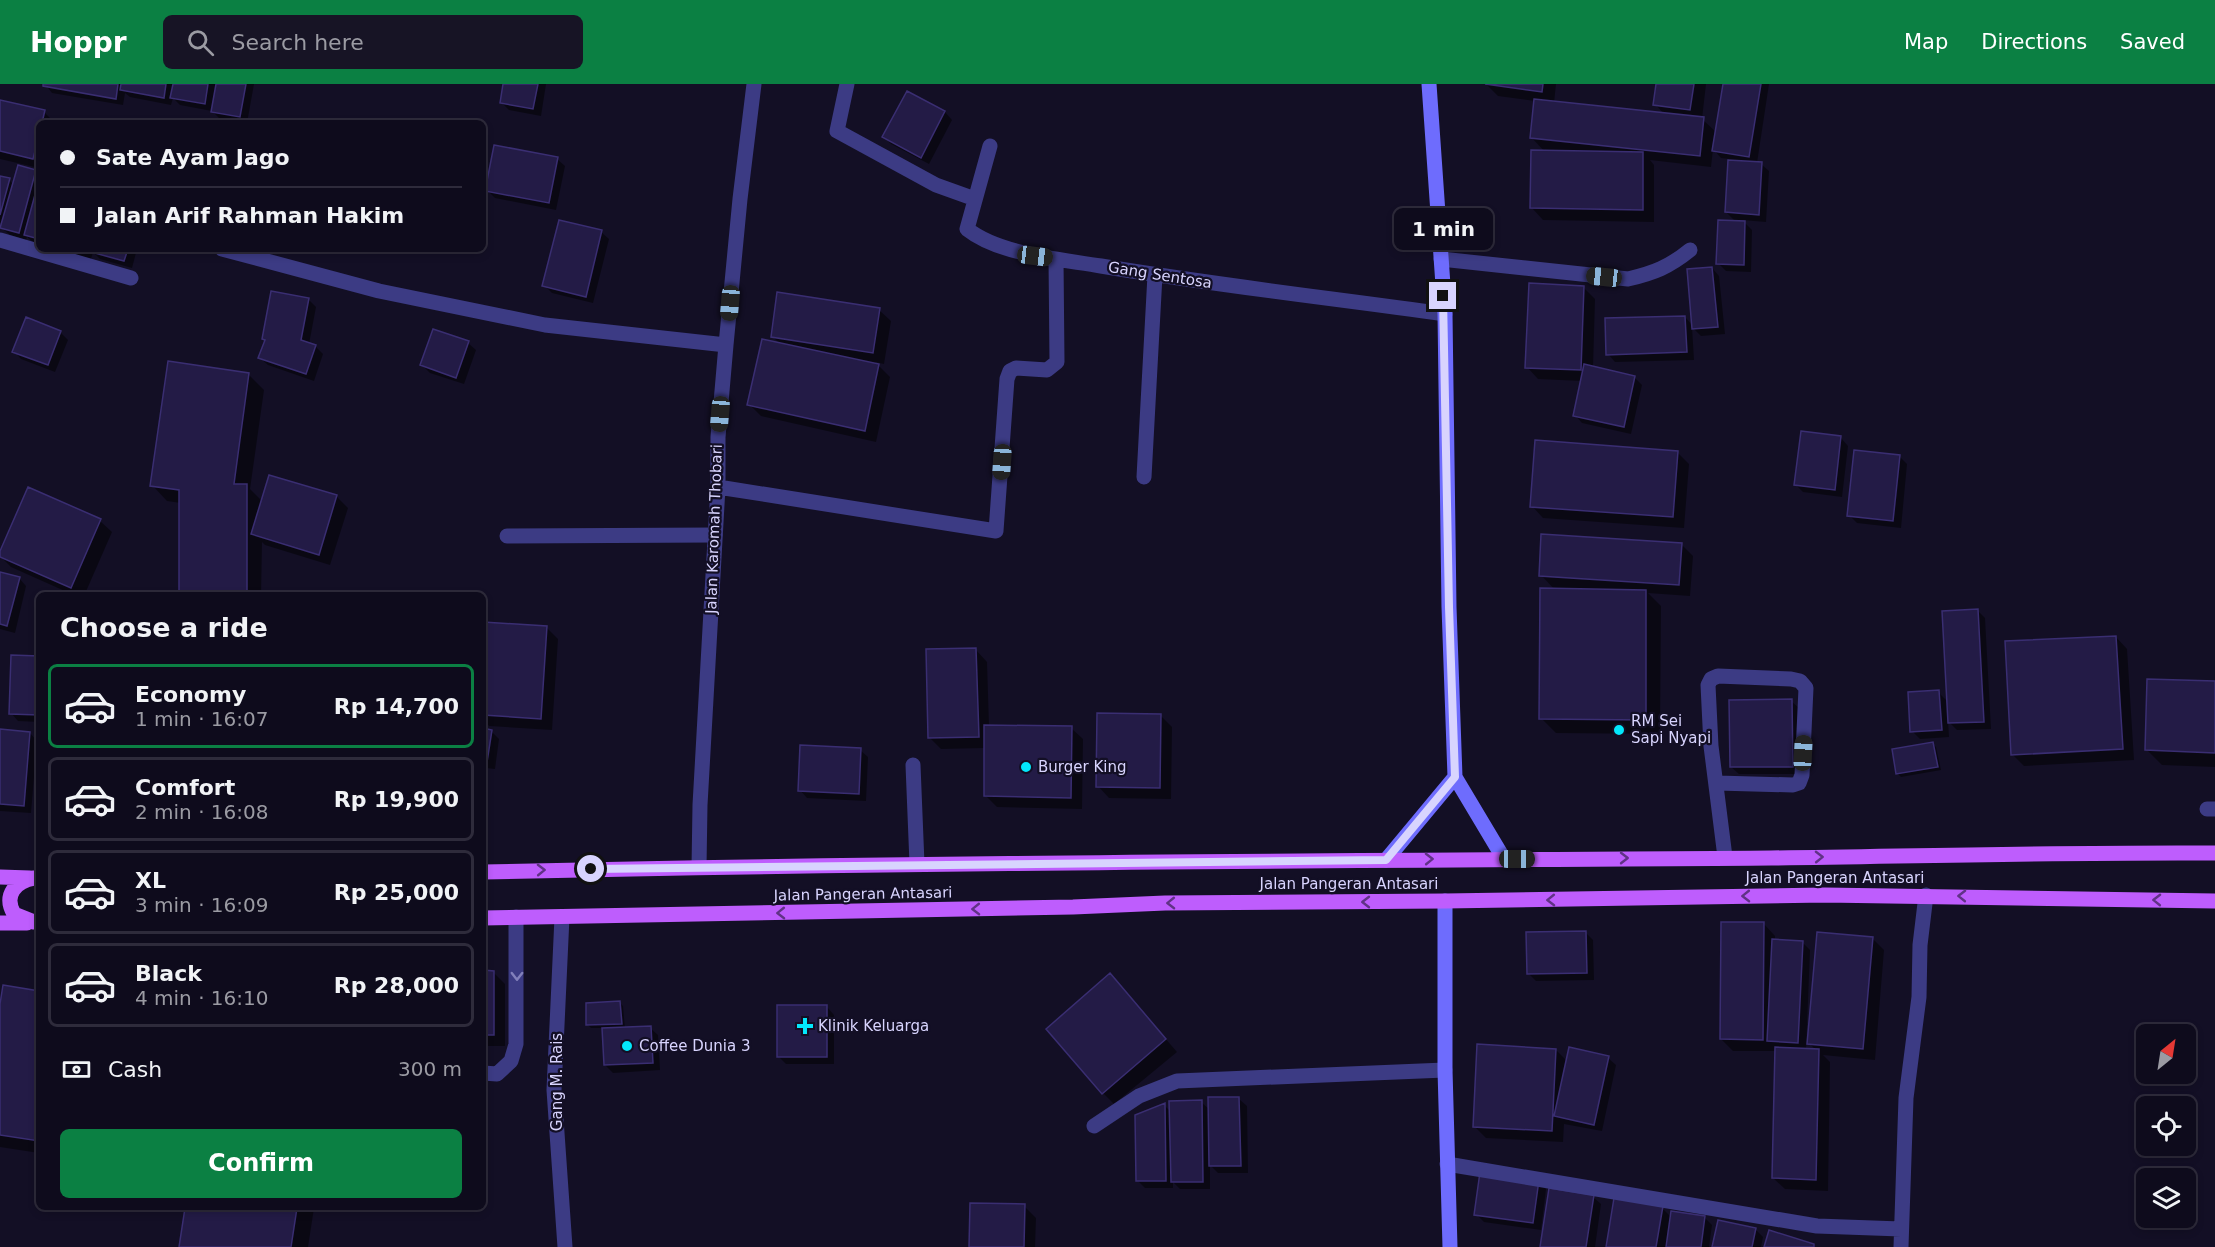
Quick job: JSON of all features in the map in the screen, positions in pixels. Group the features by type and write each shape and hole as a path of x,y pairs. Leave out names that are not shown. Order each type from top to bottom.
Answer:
{"main road":[{"name":"Jalan Pangeran Antasari","path":"486,872 917,864 2084,852 2215,853"},
{"path":"0,877 36,878"},
{"path":"36,878 26,879 16,886 9,900 14,914 21,919 36,922"},
{"name":"Jalan Pangeran Antasari","path":"486,918 1073,908 1165,903 1926,895 2215,901"},
{"path":"0,923 36,922"}],"street":[{"name":"Jalan Karomah Thobari","path":"699,867 700,805 718,487 718,437 740,199 754,84"},
{"path":"847,84 837,131 936,185 975,199"},
{"path":"1429,84 1444,314 1455,777 1504,859"},
{"name":"Gang Sentosa","path":"990,146 967,229 980,239 1035,256 1155,275 1444,314"},
{"path":"0,240 36,250"},
{"path":"1441,259 1628,279 1651,274 1672,264 1690,250"},
{"path":"41,252 131,278"},
{"path":"233,252 379,291 545,325 726,345"},
{"path":"718,487 996,531 1007,379 1010,371 1016,368 1047,370 1057,362 1056,259"},
{"path":"1144,477 1155,275"},
{"path":"507,536 715,535"},
{"path":"1717,783 1793,785 1799,783 1802,775 1806,688 1800,681 1718,676 1708,685 1709,713 1725,857"},
{"path":"914,765 917,864"},
{"path":"1386,860 1455,777"},
{"path":"1901,1247 1906,1098 1919,997 1920,945 1926,895"},
{"path":"1445,901 1445,1070 1450,1247"},
{"path":"486,1073 497,1074 511,1061 516,1044 516,917"},
{"name":"Gang M. Rais","path":"562,917 554,1090 565,1247"},
{"path":"1094,1126 1139,1096 1177,1081 1445,1070"},
{"path":"1447,1164 1817,1226 1901,1229"}],"building":[{"path":"43,84 118,84 116,99 43,86"},
{"path":"121,84 166,84 164,98 120,90"},
{"path":"173,84 208,84 205,104 170,98"},
{"path":"216,84 246,84 240,117 211,112"},
{"path":"503,84 538,84 533,109 500,103"},
{"path":"1485,84 1543,84 1542,92"},
{"path":"1656,84 1694,84 1690,110 1653,105"},
{"path":"1723,84 1761,84 1749,157 1712,151"},
{"path":"907,91 945,111 921,158 882,137"},
{"path":"1534,99 1704,117 1700,156 1530,138"},
{"path":"0,100 45,110 43,120 36,120 36,147 33,159 0,151"},
{"path":"494,145 558,157 549,203 486,191"},
{"path":"1531,150 1643,152 1643,210 1530,208"},
{"path":"1728,160 1762,162 1759,215 1725,212"},
{"path":"18,165 36,170 19,233 0,228"},
{"path":"0,176 10,178 0,215"},
{"path":"36,191 36,238 24,235"},
{"path":"559,220 602,230 586,297 542,286"},
{"path":"1718,220 1745,221 1744,265 1716,264"},
{"path":"91,252 127,252 124,261"},
{"path":"1712,267 1718,327 1692,329 1687,269"},
{"path":"1529,283 1584,286 1581,370 1525,368"},
{"path":"271,291 309,298 301,340 316,345 306,374 258,358 265,340 262,339"},
{"path":"777,292 880,308 873,353 771,337"},
{"path":"1685,316 1687,352 1606,355 1605,318"},
{"path":"26,317 61,331 48,365 12,352"},
{"path":"433,329 469,341 456,378 420,365"},
{"path":"762,339 879,364 865,431 747,405"},
{"path":"168,361 249,373 234,484 247,484 247,592 179,592 179,490 150,486"},
{"path":"1584,364 1635,376 1624,427 1573,416"},
{"path":"1801,431 1841,436 1835,490 1794,485"},
{"path":"1535,440 1678,451 1673,517 1530,507"},
{"path":"1854,450 1900,455 1893,521 1847,516"},
{"path":"269,475 337,495 319,555 251,534"},
{"path":"28,487 101,519 71,588 0,557 0,551"},
{"path":"1541,534 1682,543 1679,585 1539,576"},
{"path":"0,572 20,577 7,626 0,624"},
{"path":"1540,588 1646,590 1646,720 1539,719"},
{"path":"1978,609 1984,722 1948,723 1942,611"},
{"path":"486,622 547,626 541,719 486,715"},
{"path":"2116,636 2123,749 2011,755 2005,641"},
{"path":"976,648 979,737 928,738 926,649"},
{"path":"11,655 36,656 36,715 9,714"},
{"path":"2147,679 2215,681 2215,753 2145,750"},
{"path":"1939,690 1942,730 1910,732 1908,692"},
{"path":"1792,699 1793,767 1730,767 1729,700"},
{"path":"1097,713 1161,714 1160,788 1096,787"},
{"path":"984,725 1072,726 1071,798 984,796"},
{"path":"0,729 30,732 24,806 0,804"},
{"path":"486,729 492,730 486,762"},
{"path":"1933,742 1938,767 1896,774 1892,749"},
{"path":"800,745 861,748 859,794 798,791"},
{"path":"1721,922 1764,922 1763,1040 1720,1039"},
{"path":"1586,931 1587,973 1527,974 1526,932"},
{"path":"1817,932 1873,937 1863,1049 1807,1044"},
{"path":"1772,939 1803,941 1798,1043 1767,1041"},
{"path":"486,970 494,971 494,1035 486,1035"},
{"path":"1110,973 1166,1039 1102,1094 1046,1029"},
{"path":"3,985 36,990 36,1141 0,1135 0,1004"},
{"path":"620,1001 622,1024 586,1025 586,1003"},
{"path":"777,1005 827,1005 827,1057 777,1057"},
{"name":"Coffee Dunia 3","path":"651,1026 653,1063 604,1065 602,1028"},
{"path":"1477,1044 1556,1049 1552,1131 1473,1127"},
{"path":"1569,1047 1609,1056 1594,1125 1554,1116"},
{"path":"1775,1047 1819,1049 1816,1180 1772,1178"},
{"path":"1208,1097 1239,1097 1241,1166 1209,1166"},
{"path":"1202,1100 1203,1182 1171,1182 1169,1101"},
{"path":"1165,1103 1166,1181 1136,1181 1135,1115"},
{"path":"1480,1172 1539,1180 1533,1223 1474,1215"},
{"path":"1549,1188 1594,1195 1586,1247 1540,1247"},
{"path":"1614,1198 1663,1206 1656,1247 1606,1247"},
{"path":"970,1203 1025,1204 1024,1247 969,1247"},
{"path":"185,1210 297,1210 291,1247 179,1247"},
{"path":"1671,1211 1705,1216 1701,1247 1666,1247"},
{"path":"1718,1220 1756,1228 1752,1247 1712,1247"},
{"path":"1769,1230 1814,1244 1814,1247 1764,1247"}],"place":[{"name":"RM Sei Sapi Nyapi","path":"1619,730"},
{"name":"Burger King","path":"1026,767"},
{"name":"Klinik Keluarga","path":"805,1026"},
{"name":"Coffee Dunia 3","path":"627,1046"}],"route":[{"path":"591,869 1386,860 1455,777 1443,296"}]}
